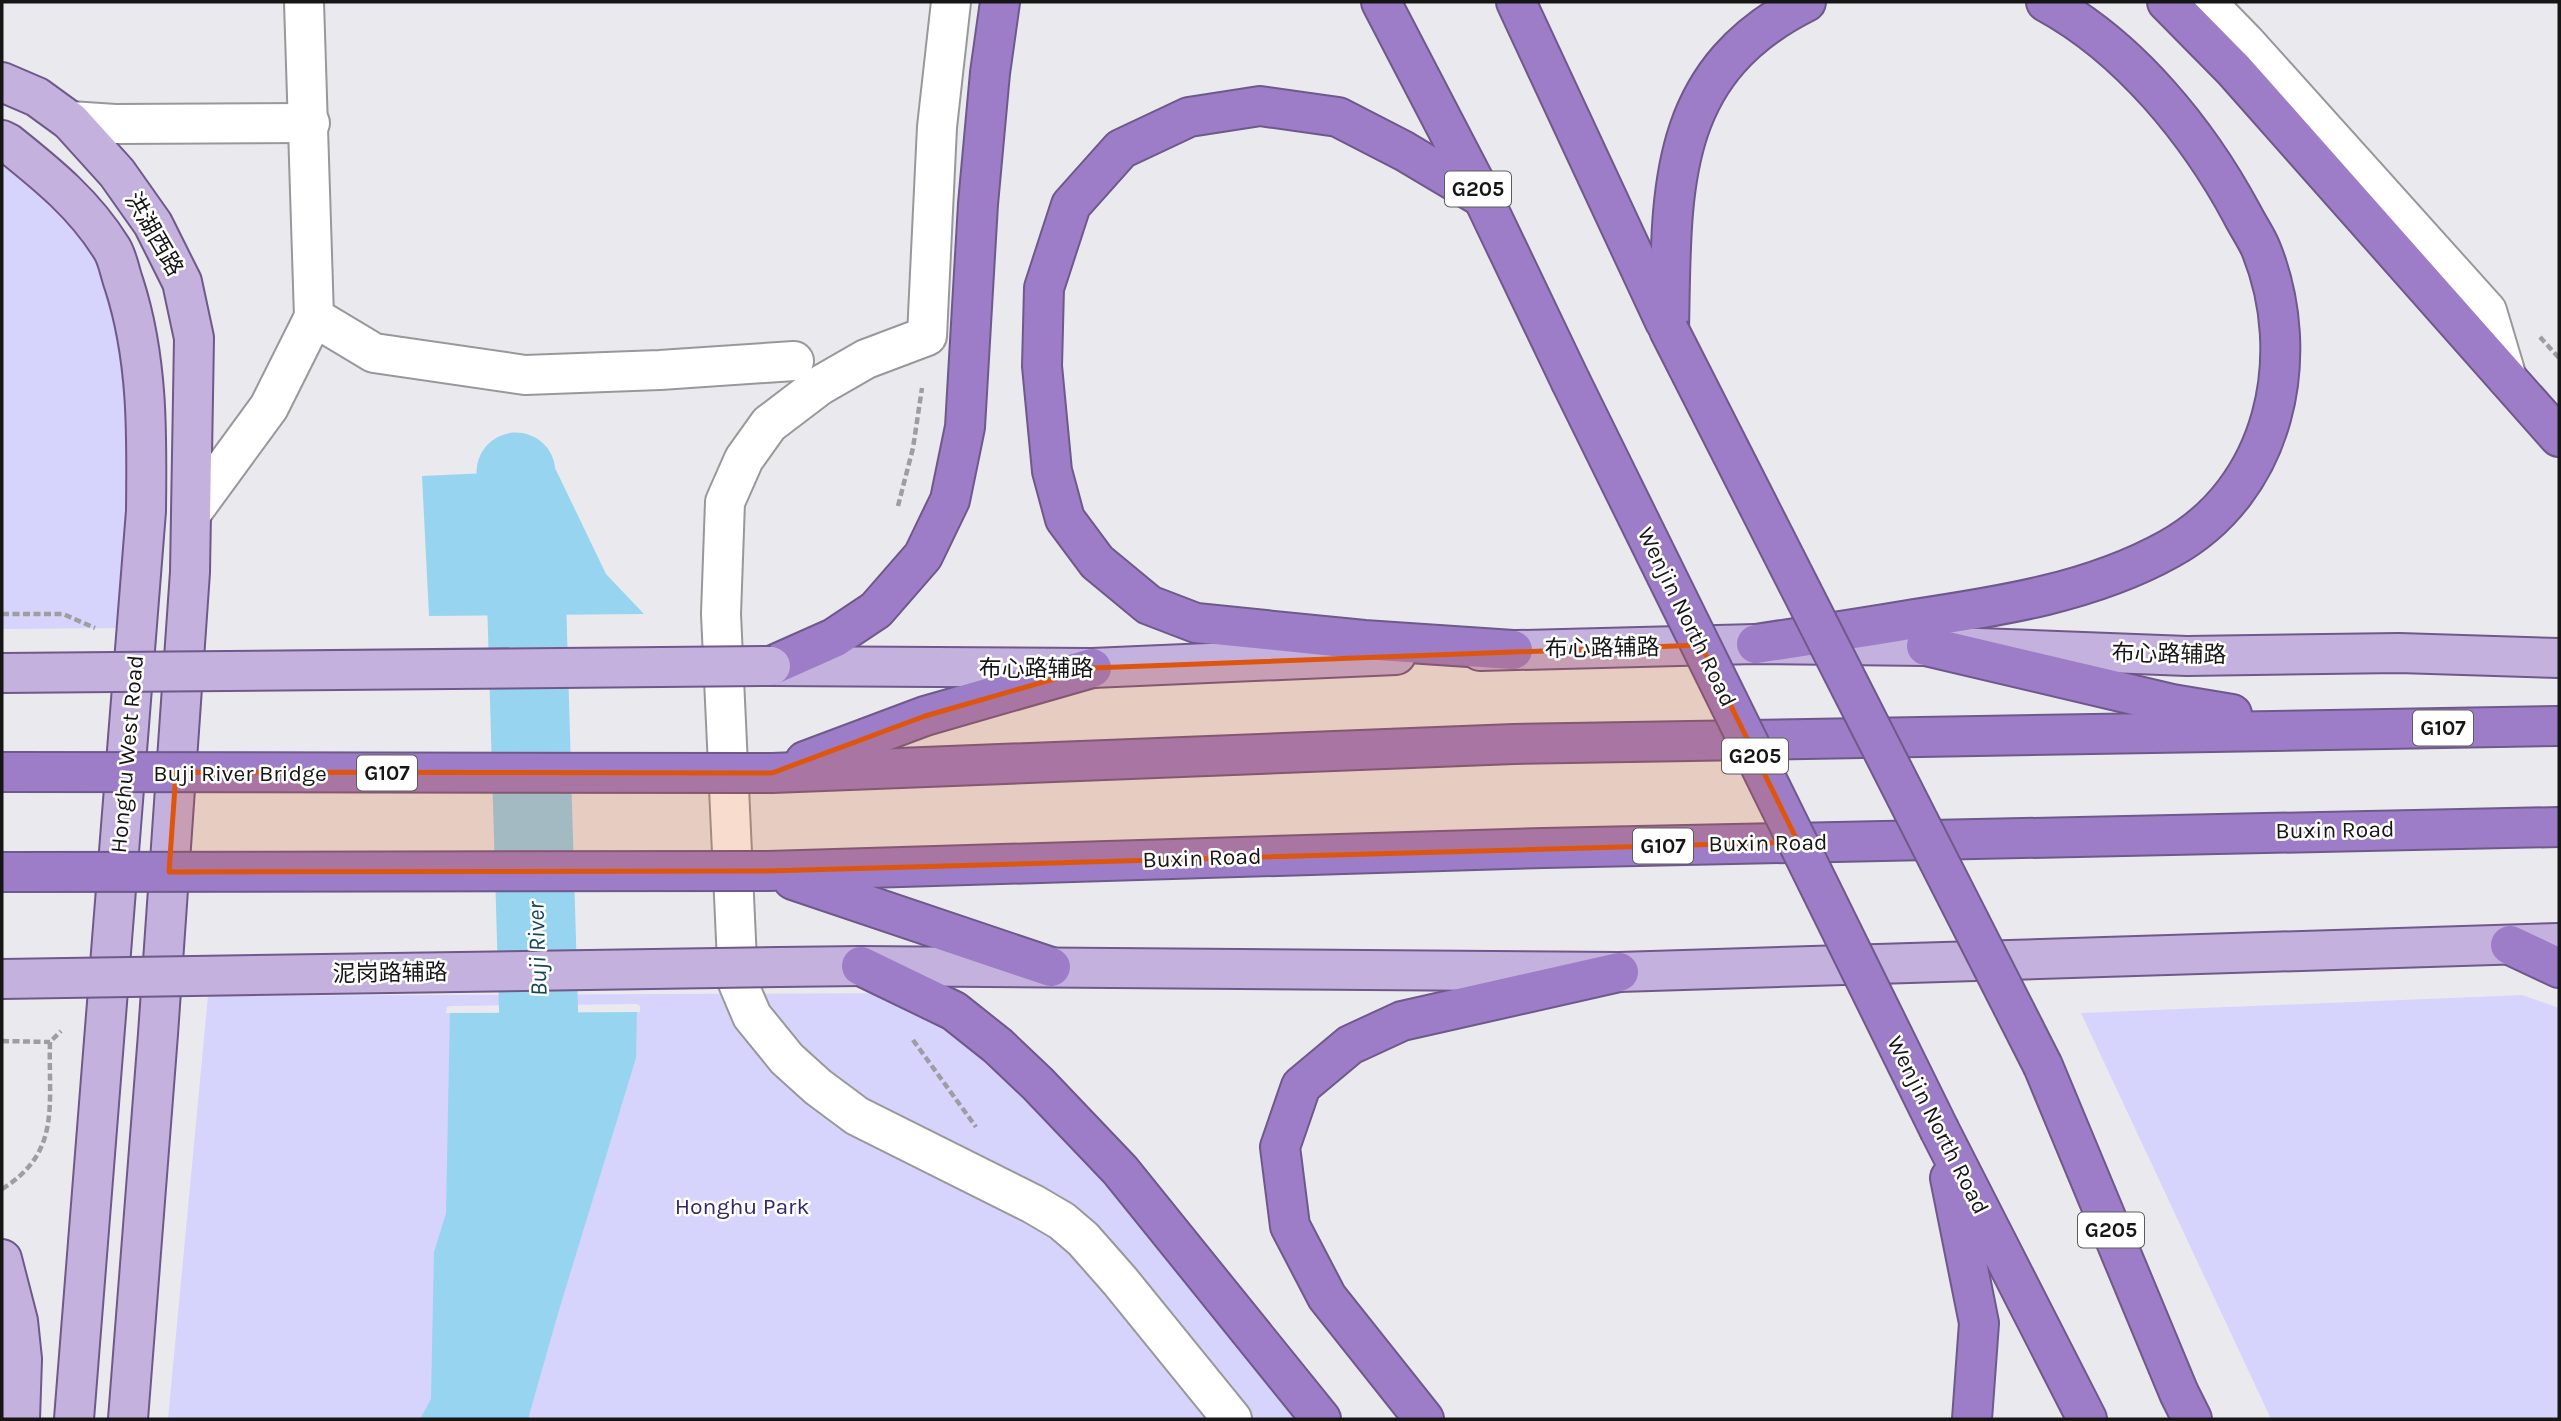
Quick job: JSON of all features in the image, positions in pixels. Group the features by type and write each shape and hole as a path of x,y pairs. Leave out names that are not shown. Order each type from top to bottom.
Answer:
{"highway":[{"path":"771,666 834,638 876,610 923,556 950,500 965,427 979,191 1000,2"},
{"name":"Wenjin North Road","path":"1381,2 1483,198 1940,1132 2087,1419"},
{"name":"G205","path":"1516,2 1669,330 2043,1066 2190,1410"},
{"path":"1669,330 1671,218 1684,143 1695,112 1724,64 1747,40 1777,17 1807,2"},
{"path":"1756,644 2000,606 2119,574 2172,548 2207,522 2234,495 2256,461 2279,391 2275,301 2261,248 2228,188 2196,141 2150,85 2115,49 2072,16 2046,2"},
{"path":"2167,2 2234,69 2559,437"},
{"path":"1483,198 1404,151 1338,117 1260,106 1189,117 1121,149 1070,205 1044,288 1042,366 1052,471 1065,519 1097,562 1149,605 1196,623 1364,640 1513,650"},
{"path":"1926,646 2172,704 2327,730"},
{"path":"772,773 925,716 1092,668"},
{"name":"G107","path":"772,773 1514,744 2559,726"},
{"name":"Buji River Bridge","path":"2,772 772,773"},
{"name":"Buxin Road","path":"768,872 1558,848 2559,827"},
{"name":"G107","path":"2,872 768,872"},
{"path":"768,872 1051,967"},
{"path":"2510,945 2559,968"},
{"path":"861,966 954,1011 998,1046 1038,1084 1120,1170 1321,1419"},
{"path":"1424,1419 1327,1297 1290,1226 1280,1147 1301,1086 1350,1045 1402,1021 1619,972"},
{"path":"1940,1132 1979,1324 1972,1419"}],"main road":[{"name":"洪湖西路","path":"2,82 37,97 70,121 117,173 153,224 182,282 194,338 193,511"},
{"name":"Honghu West Road","path":"2,140 69,193 113,251 132,309 144,367 146,511 74,1419"},
{"path":"128,1419 158,1034 193,511"},
{"name":"布心路辅路","path":"771,666 1092,668 1513,650 1756,644 1926,646 2187,656 2399,653 2559,658"},
{"path":"2,674 771,666"},
{"path":"861,966 1619,972 2559,943"},
{"name":"泥岗路辅路","path":"2,979 861,966"},
{"path":"2,1259 18,1321 22,1359 20,1419"}],"street":[{"path":"193,511 269,407 314,317 310,123 304,2"},
{"path":"951,2 937,127 927,336 866,359 819,386 769,424 744,458 725,502 721,614 738,983 752,1016 787,1059 818,1087 857,1116 1040,1208 1062,1221 1083,1239 1232,1419"},
{"path":"2206,2 2246,43 2487,312 2508,378"},
{"path":"70,121 115,124 310,123"},
{"path":"314,317 374,353 525,375 794,361"}],"path":[{"path":"897,507 913,448 924,377 927,336"},
{"path":"2,614 64,614"},
{"path":"2,1189 23,1176 41,1151 49,1120 50,1042 65,1027"},
{"path":"906,1032 979,1131"},
{"path":"2,1041 50,1042"}],"highlighted area":[{"path":"1701,645 1798,842 768,871 169,872 176,772 772,773 925,716 1092,668"}],"green space":[{"path":"2,164 58,210 102,269 133,385 124,628 2,629"},
{"name":"Honghu Park","path":"910,993 1016,1054 1317,1419 168,1419 208,996"},
{"path":"2522,995 2559,1008 2559,1419 2271,1419 2081,1013"}],"shaded area":[{"path":"556,470 606,574 644,614 429,616 422,476"},
{"path":"637,1008 636,1058 528,1419 420,1419 431,1399 434,1252 446,1213 450,1009"}],"pier":[{"path":"450,1006 640,1006 640,1012 446,1013 447,1007"}],"waterway":[{"name":"Buji River","path":"516,472 527,616 540,1060 531,1116"}]}
